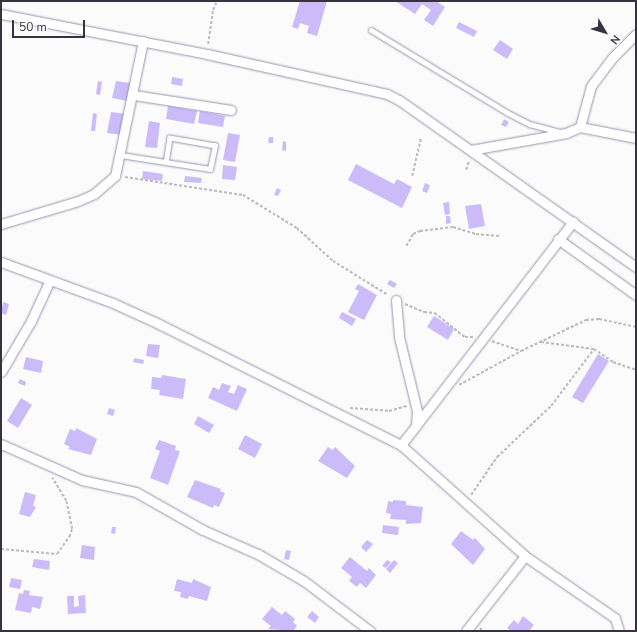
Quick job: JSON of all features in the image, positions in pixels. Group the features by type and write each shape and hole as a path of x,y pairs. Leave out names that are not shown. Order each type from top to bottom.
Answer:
{"street":[{"path":"1,14 207,54 387,94 471,150 636,267"},
{"path":"580,127 591,86 613,57 636,34"},
{"path":"1,224 78,201 94,194 115,176 134,95 143,41"},
{"path":"134,95 231,110"},
{"path":"471,150 566,133 580,127 636,138"},
{"path":"401,445 558,239 573,222"},
{"path":"558,239 636,294"},
{"path":"1,262 160,324 401,445 525,556 615,618 619,631"},
{"path":"1,372 31,321 50,280"},
{"path":"396,300 399,337 416,404 416,426"},
{"path":"1,444 82,480 136,492 203,530 270,560 304,581 370,631"},
{"path":"466,631 525,556"}],"lane":[{"path":"371,30 508,113 530,124 566,133"},
{"path":"121,155 166,162 211,169 215,146 170,138 166,162"}],"path":[{"path":"207,54 213,10 217,1"},
{"path":"412,176 421,138"},
{"path":"115,176 243,195 297,228 333,261 396,300 424,312 435,313 465,337 482,338 521,351"},
{"path":"406,246 413,234 420,231 452,227 500,236"},
{"path":"442,392 468,382 521,351 586,320 598,319 636,327"},
{"path":"541,342 594,350 613,362 636,370"},
{"path":"468,506 472,494 497,457 551,406 594,350"},
{"path":"333,410 348,408 389,411 416,404"},
{"path":"1,548 57,554 69,537 72,530 70,517 62,494 52,477 50,465"}],"building":[{"path":"300,1 327,1 317,36 307,33 309,26 300,23 298,29 292,27"},
{"path":"395,1 436,1 445,7 433,26 424,20 431,10 422,4 415,14"},
{"path":"459,22 477,31 474,37 456,28"},
{"path":"500,40 513,49 507,59 493,50"},
{"path":"172,77 183,79 182,86 171,84"},
{"path":"98,81 102,82 100,95 96,94"},
{"path":"116,81 130,83 127,101 112,98"},
{"path":"168,106 197,111 194,124 166,119"},
{"path":"200,111 225,116 223,127 198,123"},
{"path":"111,112 126,114 123,135 107,133"},
{"path":"93,113 97,114 95,131 91,131"},
{"path":"504,119 509,122 506,127 501,125"},
{"path":"149,121 160,123 157,148 145,147"},
{"path":"228,133 240,135 235,162 223,160"},
{"path":"269,137 273,137 273,143 268,143"},
{"path":"283,141 286,142 286,151 282,150"},
{"path":"356,164 394,184 397,179 412,187 402,208 348,180"},
{"path":"223,165 237,167 235,180 222,179"},
{"path":"143,171 163,174 162,181 142,179"},
{"path":"185,176 202,178 201,183 184,182"},
{"path":"425,183 430,185 427,193 422,191"},
{"path":"277,188 281,190 278,196 274,195"},
{"path":"449,202 450,214 445,215 443,203"},
{"path":"481,204 485,226 469,229 465,206"},
{"path":"446,216 450,216 451,223 446,224"},
{"path":"390,280 397,284 394,288 387,284"},
{"path":"358,284 377,295 364,320 348,312 359,291 355,289"},
{"path":"3,302 9,304 6,315 1,313"},
{"path":"342,312 356,319 352,326 339,318"},
{"path":"434,316 454,329 448,340 427,327"},
{"path":"148,344 160,345 158,358 146,356"},
{"path":"598,354 609,361 583,403 572,397"},
{"path":"26,357 43,361 41,373 23,369"},
{"path":"134,358 144,360 143,364 133,362"},
{"path":"162,375 186,379 183,399 159,395 160,390 151,389 152,377 161,378"},
{"path":"20,379 26,382 25,386 18,383"},
{"path":"222,383 231,386 228,392 234,394 238,385 247,389 237,411 208,398 213,387 219,390"},
{"path":"21,398 32,405 18,428 7,421"},
{"path":"109,408 115,410 113,416 107,414"},
{"path":"198,416 214,425 209,433 194,424"},
{"path":"76,428 97,439 91,455 68,449 70,447 64,444 70,429 75,431"},
{"path":"245,435 262,444 255,458 238,449"},
{"path":"159,440 176,446 175,450 180,451 168,485 150,478 160,451 155,449"},
{"path":"328,447 333,450 335,447 355,466 347,478 318,461"},
{"path":"195,480 221,489 220,491 225,493 219,507 214,505 213,508 187,497"},
{"path":"25,492 36,495 33,506 36,507 30,517 19,514"},
{"path":"393,500 406,501 406,505 423,507 421,523 406,524 406,520 390,519 391,514 386,513 388,501 393,502"},
{"path":"383,525 399,527 398,535 382,533"},
{"path":"112,527 116,527 115,534 111,533"},
{"path":"461,531 473,540 475,538 485,549 473,565 451,544"},
{"path":"367,540 373,544 366,552 361,547"},
{"path":"82,545 95,547 94,560 80,558"},
{"path":"286,550 291,551 289,560 284,559"},
{"path":"350,557 367,571 369,568 376,575 366,588 360,583 357,587 349,581 352,577 341,568"},
{"path":"34,559 50,561 49,570 32,567"},
{"path":"387,560 391,562 386,568 382,566"},
{"path":"394,560 398,563 390,573 386,569"},
{"path":"11,578 22,580 20,589 9,587"},
{"path":"177,579 192,583 193,579 211,587 207,601 189,596 188,599 180,597 181,592 174,591"},
{"path":"24,590 30,591 29,595 43,597 40,609 32,607 31,613 15,610 19,593 23,594"},
{"path":"85,595 86,613 68,614 67,596 74,596 74,607 79,606 78,596"},
{"path":"272,607 282,615 285,611 295,619 293,622 297,626 293,631 268,629 271,626 262,619"},
{"path":"312,611 319,617 315,623 307,617"},
{"path":"523,616 534,625 529,631 511,631 507,628 514,620 518,624"}]}
